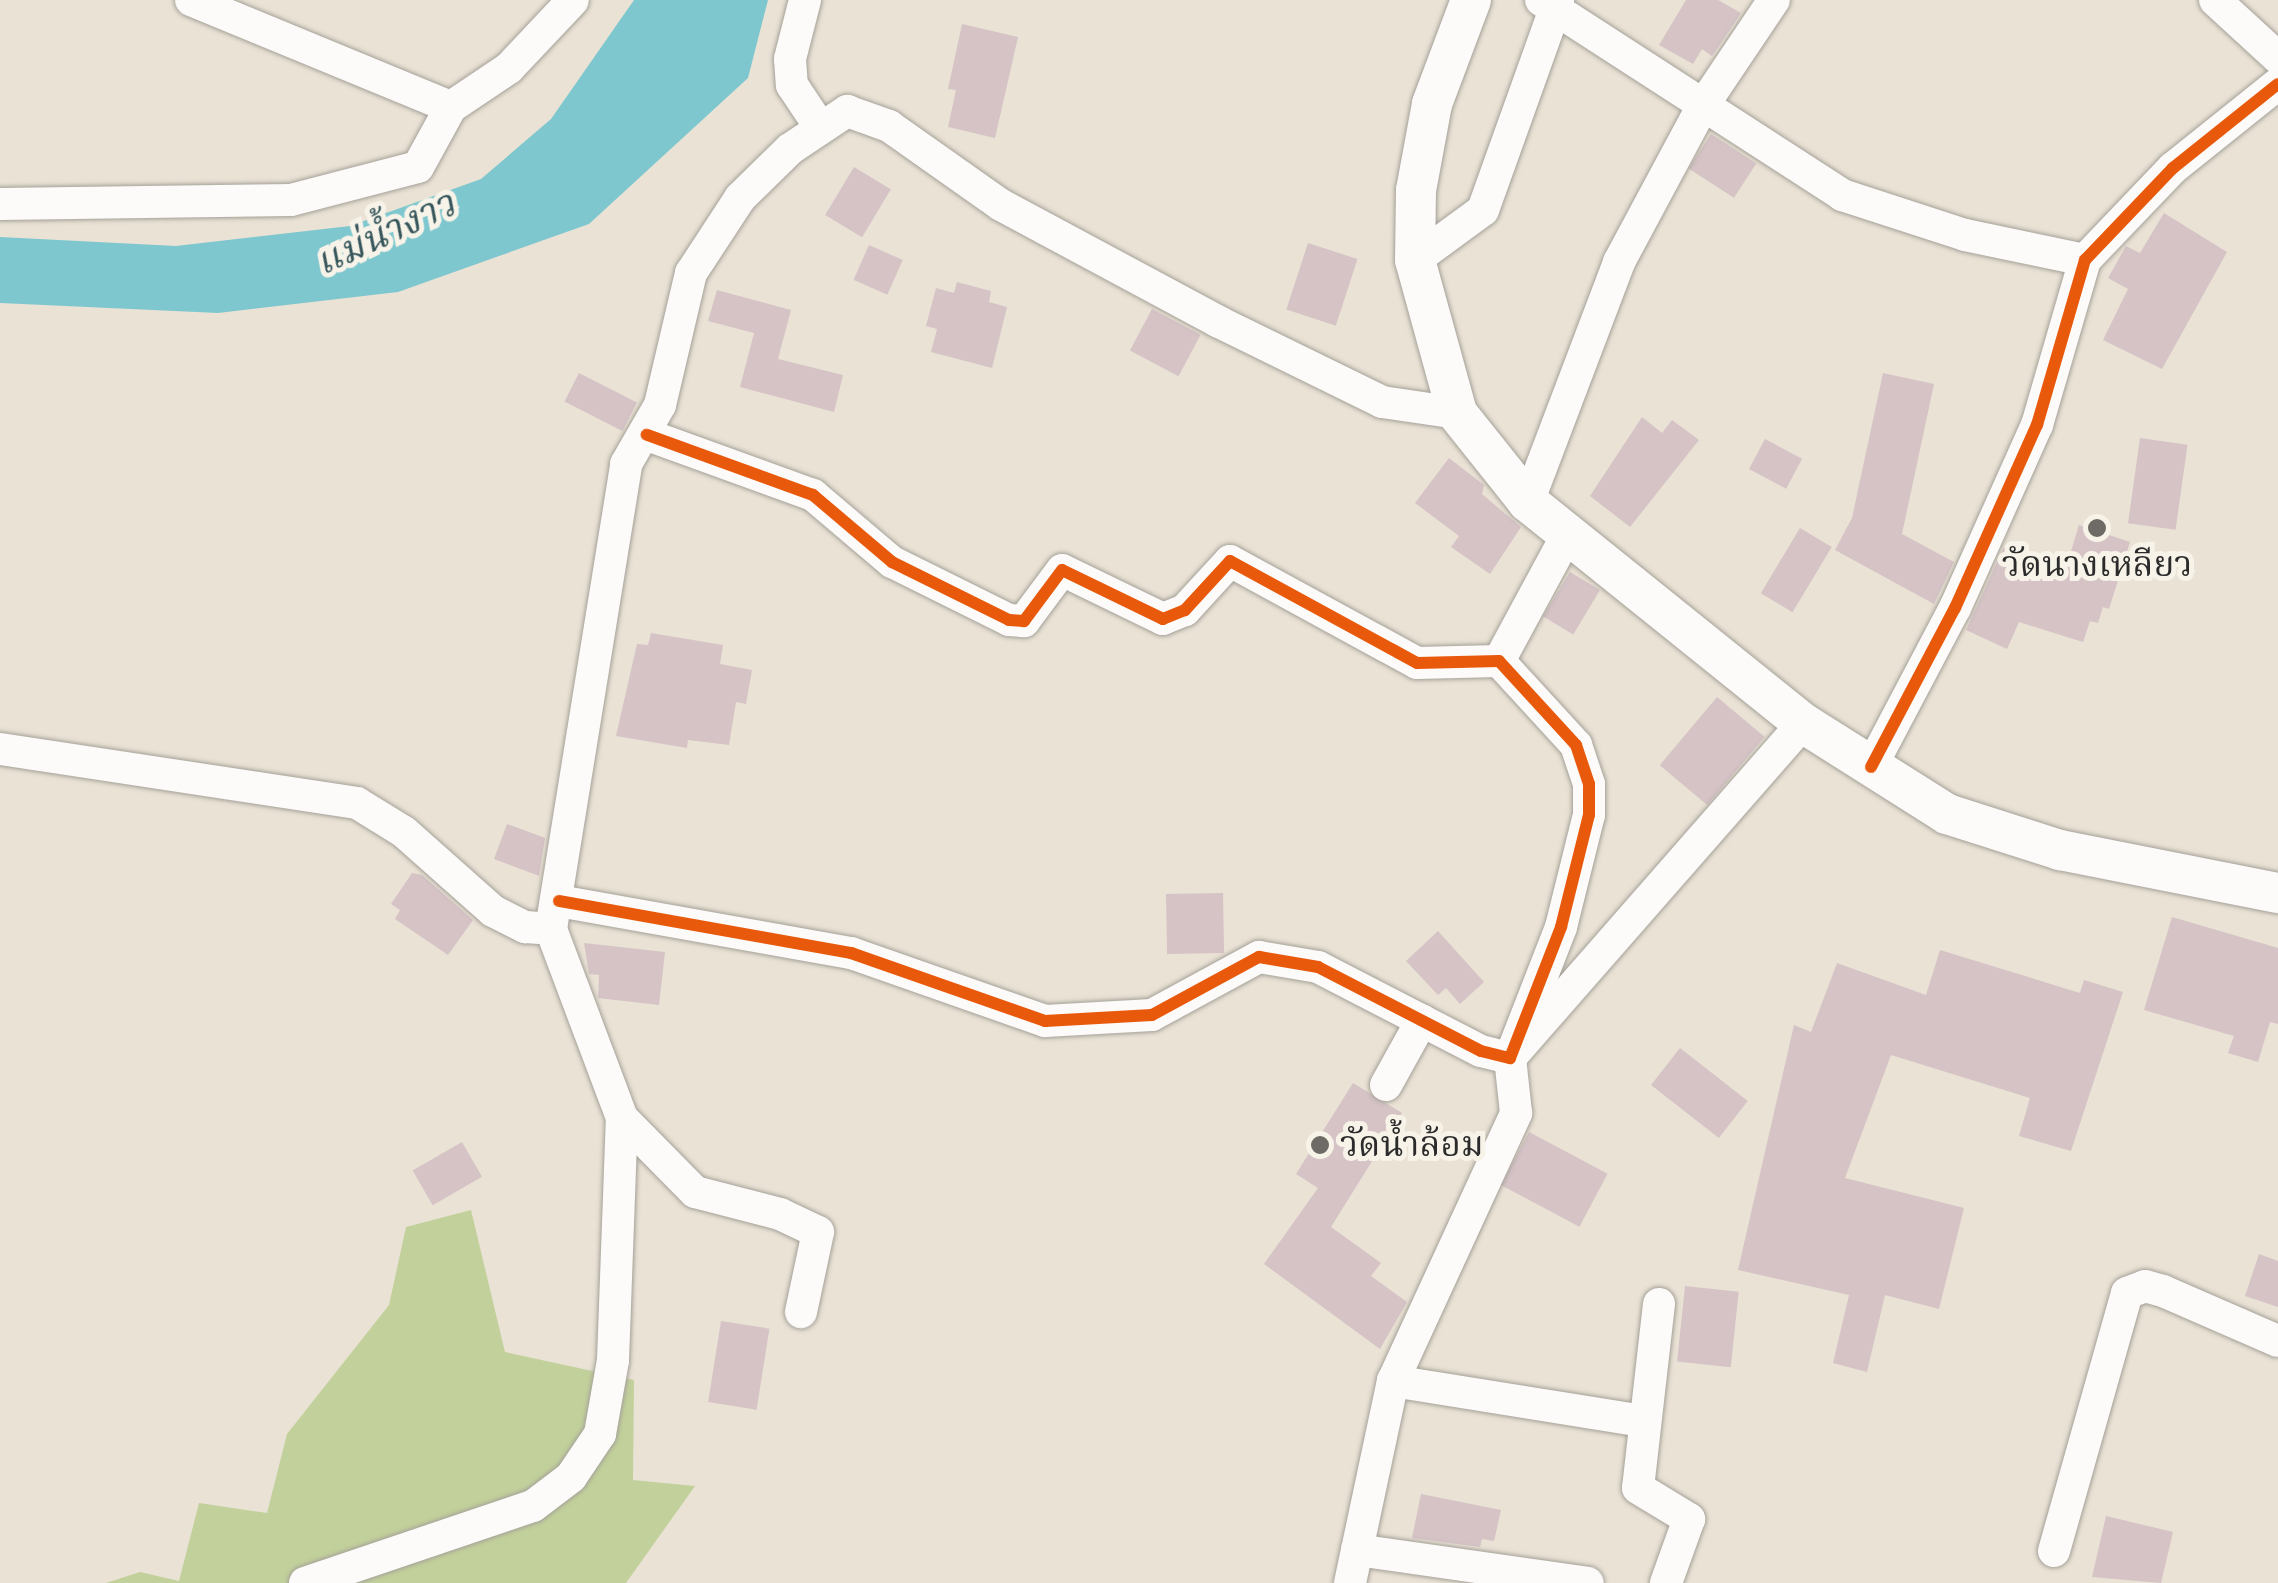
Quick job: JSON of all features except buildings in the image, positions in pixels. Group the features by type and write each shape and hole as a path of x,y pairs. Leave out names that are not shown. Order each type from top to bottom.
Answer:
{"main road":[{"path":"1470,0 1432,104 1416,190 1415,260 1457,413 1528,502 1804,723 1946,814 2041,844 2278,893"}],"street":[{"path":"191,0 451,106"},
{"path":"0,204 291,200 335,193 418,167 451,106 509,68 572,0"},
{"path":"805,0 790,59 792,85 820,127"},
{"path":"1528,502 1619,262 1702,107 1774,0"},
{"path":"2215,0 2278,58"},
{"path":"1415,260 1483,210 1551,3 1702,107 1842,195 1966,235 2085,260"},
{"path":"1871,767 1955,608 2037,425 2085,260 2173,168 2278,84"},
{"path":"305,1583 533,1506 571,1477 600,1434 613,1360 622,1118 555,915 626,464 647,434 702,250 740,198 820,127 847,111 889,126 1000,205 1235,330 1382,402 1457,413"},
{"path":"647,434 813,495 892,562 1009,620 1024,621 1062,570 1163,619 1185,610 1230,561 1417,662 1499,661 1576,746 1588,784 1588,815 1561,927 1510,1058 1516,1114 1393,1381 1350,1583"},
{"path":"1499,661 1567,535"},
{"path":"1510,1058 1804,723"},
{"path":"0,749 358,804 404,832 493,911 526,927 555,915 851,953 1045,1021 1152,1014 1259,957 1318,967 1422,1020 1510,1058"},
{"path":"1386,1085 1422,1020"},
{"path":"622,1118 695,1192 780,1214 818,1232 800,1312"},
{"path":"2054,1551 2127,1294 2144,1286 2163,1291 2278,1341"},
{"path":"1658,1304 1642,1422 1638,1488 1689,1518 1666,1583"},
{"path":"1393,1381 1642,1422"},
{"path":"1357,1550 1588,1583"}],"green space":[{"path":"471,1210 505,1352 634,1380 633,1480 695,1486 626,1583 106,1583 140,1572 179,1581 199,1503 267,1513 287,1434 389,1305 406,1227"}],"water":[{"name":"แม่น้ำงาว","path":"634,0 768,0 748,78 589,224 398,292 218,313 0,303 0,237 176,246 350,226 481,179 551,119"}],"cycle path":[{"path":"1871,767 1955,608 2037,425 2085,260 2173,168 2278,84"},
{"path":"559,901 851,953 1045,1021 1152,1015 1259,957 1318,967 1481,1051 1510,1058 1561,927 1589,815 1589,784 1576,745 1499,661 1417,663 1230,561 1185,610 1163,619 1062,570 1024,621 1009,620 892,562 813,495 647,435"}],"place":[{"name":"วัดนางเหลียว","path":"2097,528"},
{"name":"วัดน้ำล้อม","path":"1320,1145"}]}
